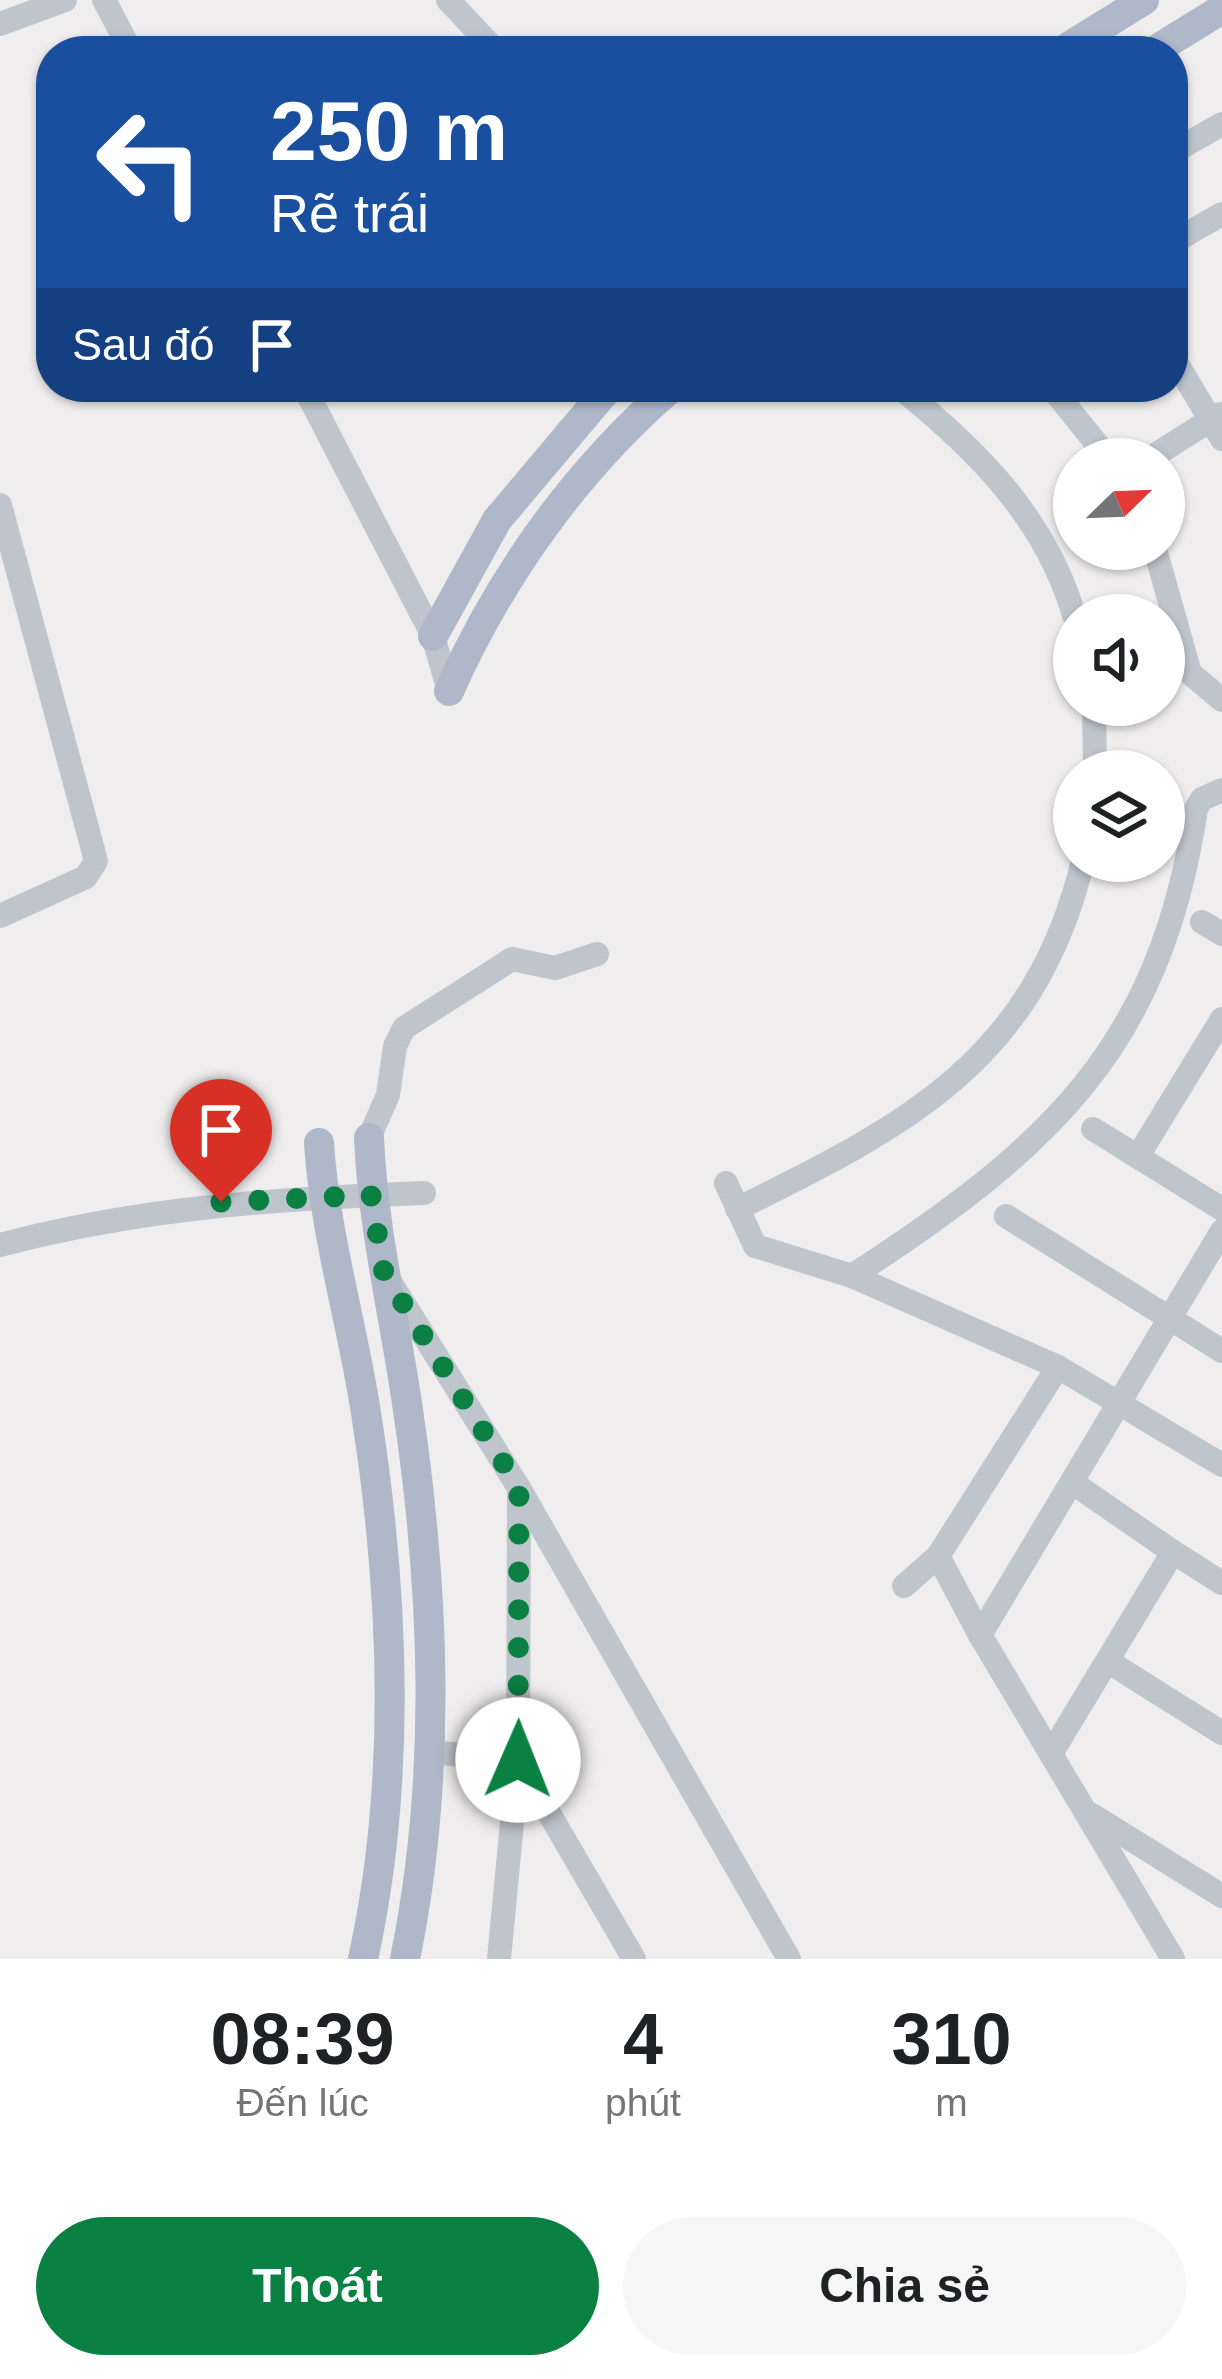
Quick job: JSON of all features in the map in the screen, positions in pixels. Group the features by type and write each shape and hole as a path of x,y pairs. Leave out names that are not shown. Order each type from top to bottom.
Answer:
{"main road":[{"path":"1087,36 1144,0"},
{"path":"1179,36 1222,10"},
{"path":"433,635 497,520 596,402"},
{"path":"449,691 496,599 546,523 611,444 656,402"},
{"path":"369,1138 371,1195 408,1405 429,1586 429,1752 405,1959"},
{"path":"320,1143 323,1196 365,1406 389,1605 381,1839 363,1959"}],"street":[{"path":"0,24 65,0"},
{"path":"104,0 123,36"},
{"path":"448,0 482,36"},
{"path":"1188,143 1222,124"},
{"path":"1188,233 1222,214"},
{"path":"1185,441 1218,424 1188,379"},
{"path":"312,402 433,635 449,691"},
{"path":"917,402 964,441 1014,497 1050,557 1065,594"},
{"path":"1063,402 1092,438"},
{"path":"0,505 97,861 86,877 0,916"},
{"path":"1161,570 1190,673 1222,700"},
{"path":"852,1276 994,1179 1050,1128 1098,1070 1144,993 1166,945 1196,809 1202,800 1222,790"},
{"path":"737,1209 872,1142 966,1073 1043,966 1075,882"},
{"path":"369,1138 388,1095 399,1036 415,1016 512,959 555,968 597,954"},
{"path":"1138,1156 1222,1019"},
{"path":"1093,1129 1222,1209"},
{"path":"726,1183 754,1246 852,1276 1058,1367 1222,1465"},
{"path":"0,1245 118,1216 323,1196 424,1192"},
{"path":"1006,1216 1222,1351"},
{"path":"980,1635 1222,1231"},
{"path":"384,1273 519,1488 789,1959"},
{"path":"904,1586 938,1556 1058,1367"},
{"path":"1073,1483 1222,1583"},
{"path":"500,1959 518,1760 519,1488"},
{"path":"1052,1752 1173,1552"},
{"path":"938,1556 1173,1959"},
{"path":"1109,1662 1222,1732"},
{"path":"429,1752 518,1760"},
{"path":"518,1760 634,1959"},
{"path":"1090,1814 1222,1896"}],"route":[{"path":"221,1202 371,1195 384,1273 519,1488 518,1760"}]}
